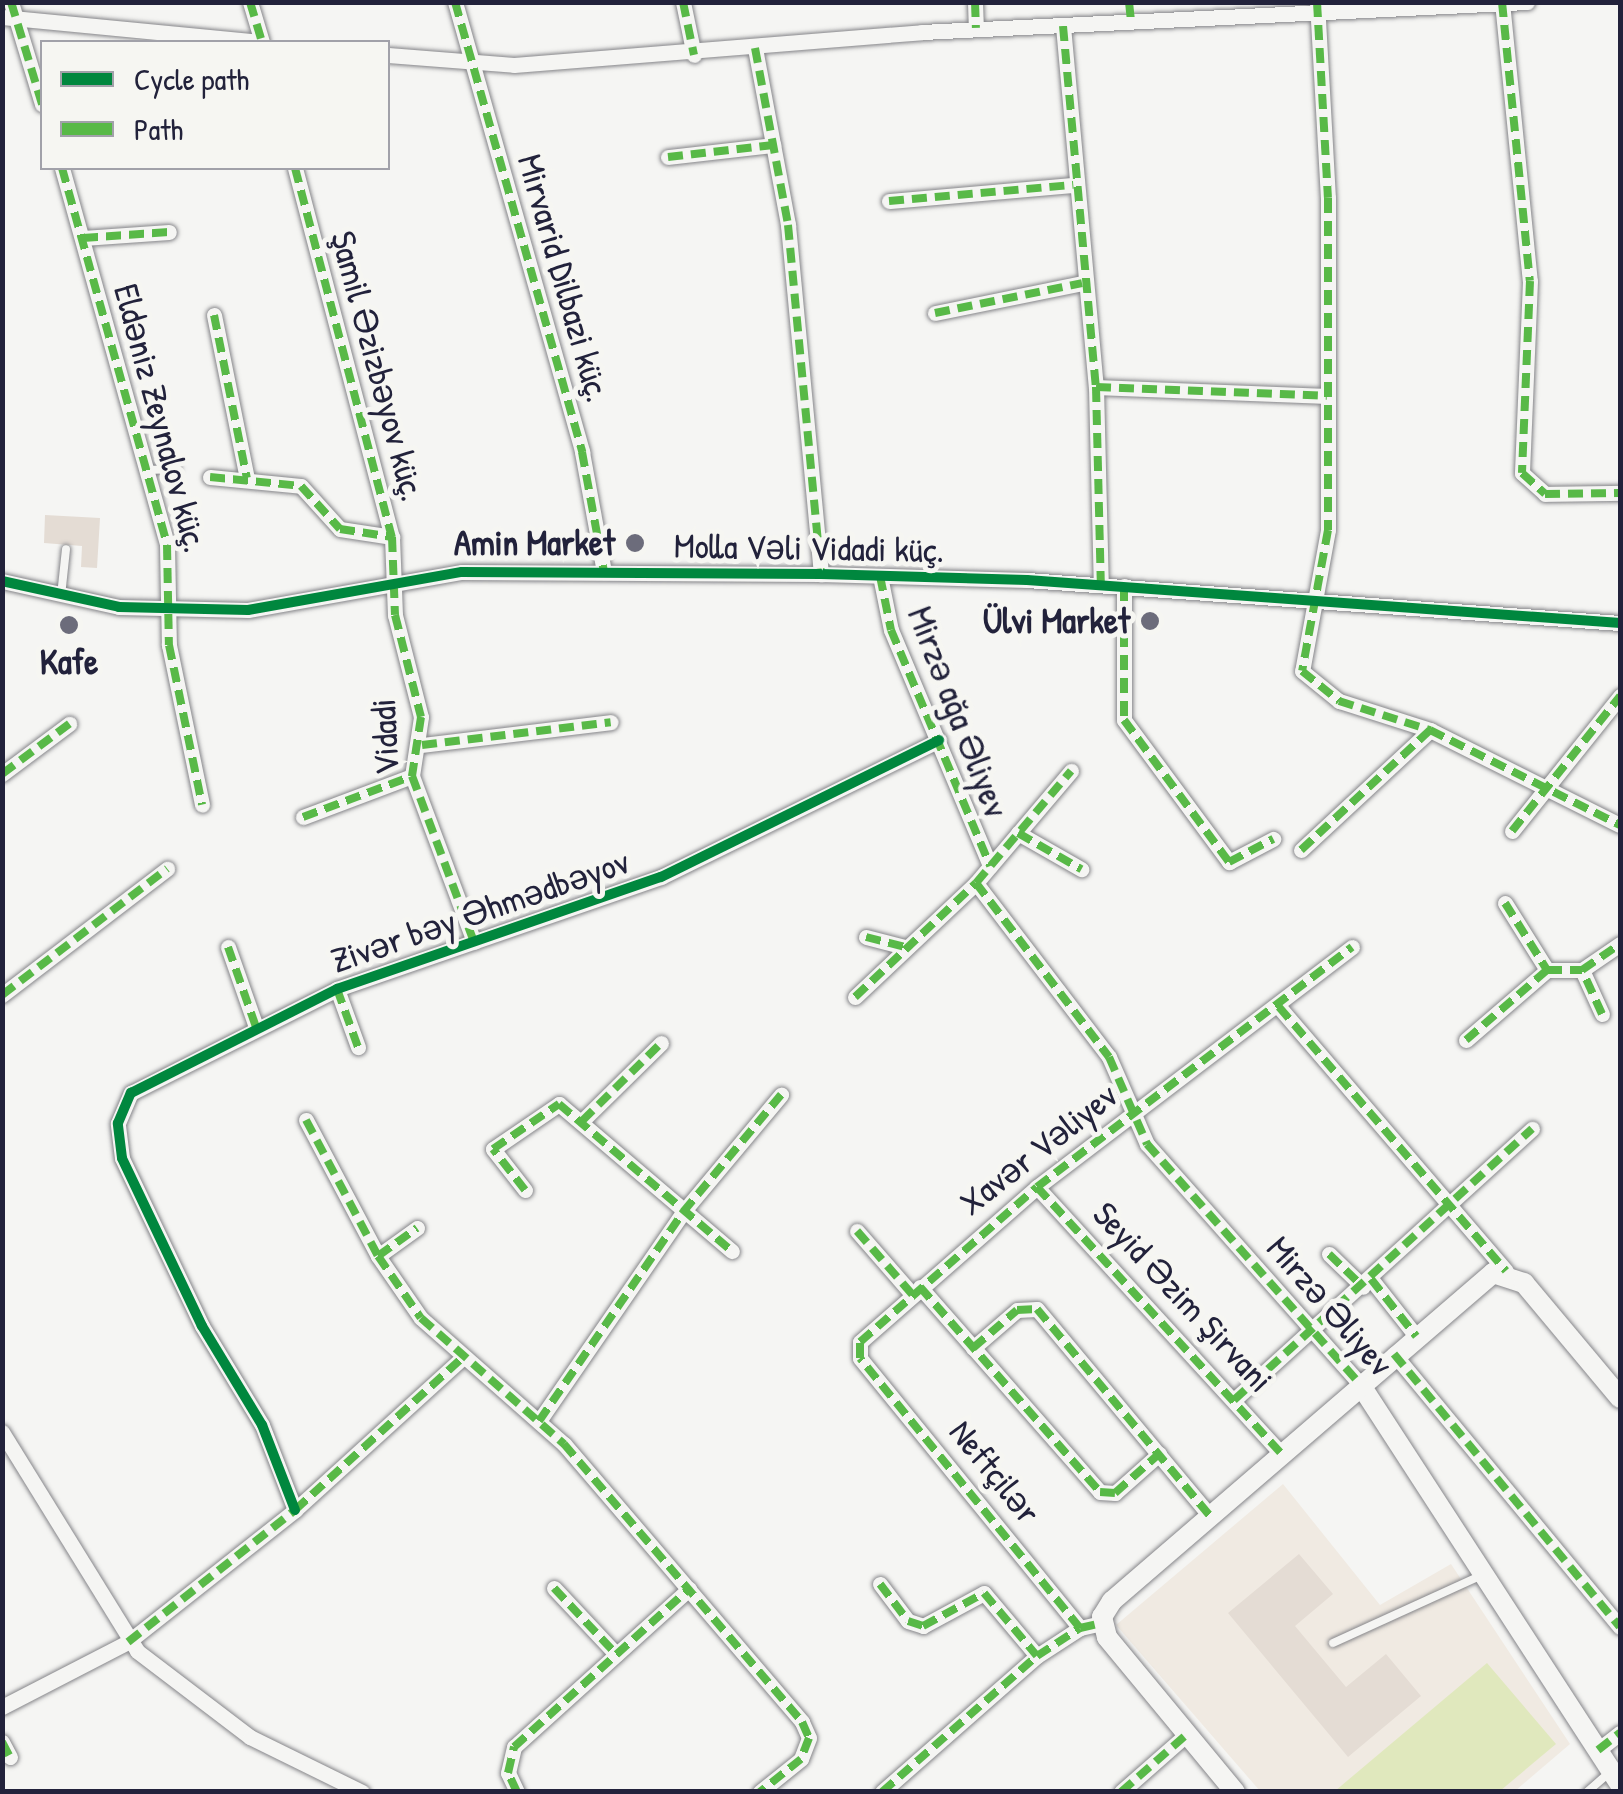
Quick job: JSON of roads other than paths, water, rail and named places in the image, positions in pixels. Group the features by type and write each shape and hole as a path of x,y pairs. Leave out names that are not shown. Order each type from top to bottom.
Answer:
{"street":[{"path":"250,2 260,40"},
{"name":"Mirvarid Dilbazi küç.","path":"455,2 582,452 604,572"},
{"path":"683,2 694,55"},
{"path":"974,2 976,28"},
{"path":"1129,2 1131,21"},
{"path":"390,55 514,65 694,55 976,28 1528,2"},
{"path":"1502,3 1530,281 1522,473 1545,494 1620,494"},
{"path":"1318,9 1328,530 1319,605 1301,660 1308,680 1339,701 1430,730 1545,784 1620,825"},
{"path":"40,98 10,12 244,40"},
{"path":"1062,26 1082,283 1096,387 1102,585"},
{"path":"754,48 797,301 821,574"},
{"path":"668,157 773,144"},
{"name":"Eldəniz Zeynalov küç.","path":"63,170 167,545 176,690 202,805"},
{"name":"Şamil Əzizbəyov küç.","path":"296,170 392,537 393,581"},
{"path":"889,201 1073,186"},
{"path":"83,238 169,232"},
{"path":"935,313 1082,283"},
{"path":"214,315 247,478"},
{"path":"1096,387 1327,396"},
{"path":"210,477 301,486 353,535 392,537"},
{"name":"Molla Vəli Vidadi küç.","path":"2,582 61,596 170,610 291,607 393,581 462,572 821,574 1124,586 1319,605 1620,622"},
{"name":"Mirzə ağa Əliyev","path":"880,576 891,630 990,866"},
{"name":"Vidadi","path":"393,581 422,746 412,776 474,942"},
{"path":"1124,586 1124,720 1228,862 1274,839"},
{"path":"1512,831 1545,784 1620,696"},
{"path":"422,746 611,722"},
{"path":"2,774 69,724"},
{"path":"1301,850 1430,730"},
{"name":"Zivər bəy Əhmədbəyov","path":"295,1510 262,1425 202,1326 118,1142 131,1093 256,1026 336,989 660,877 939,740"},
{"name":"Mirzə ağa Əliyev","path":"855,997 976,883 1071,771"},
{"path":"303,817 412,776"},
{"path":"1018,832 1081,869"},
{"path":"2,996 166,869"},
{"name":"Mirzə Əliyev","path":"976,883 1084,1021 1135,1112 1147,1144 1360,1384 1480,1576 1616,1778"},
{"path":"1505,903 1547,970"},
{"path":"866,937 905,947"},
{"path":"1466,1040 1547,970 1582,970 1620,944"},
{"path":"228,947 256,1026"},
{"name":"Xavər Vəliyev","path":"860,1358 860,1342 1037,1187 1352,947"},
{"path":"1582,970 1602,1014"},
{"path":"336,989 358,1047"},
{"path":"1278,1007 1620,1398"},
{"path":"582,1121 661,1043"},
{"path":"539,1420 683,1212 781,1095"},
{"path":"525,1190 497,1156 496,1142 551,1106 582,1121 732,1251"},
{"path":"306,1120 378,1256 421,1318 539,1420 689,1589 809,1738 802,1759 760,1792"},
{"path":"1234,1400 1532,1130"},
{"name":"Seyid Əzim Şirvani","path":"1037,1187 1280,1452"},
{"path":"378,1256 417,1228"},
{"path":"857,1232 973,1348 1100,1492 1114,1493 1160,1454"},
{"path":"1329,1254 1367,1283 1416,1336"},
{"path":"1102,1624 1112,1601 1280,1452 1416,1336 1506,1271"},
{"path":"973,1348 1017,1310 1037,1309 1210,1516"},
{"path":"1394,1354 1620,1626"},
{"path":"2,1708 128,1642 295,1510 463,1358"},
{"name":"Neftçilər","path":"860,1358 1080,1628"},
{"path":"2,1432 128,1642 250,1737 362,1792"},
{"path":"880,1584 908,1621 923,1626 984,1593 1037,1656"},
{"path":"554,1588 616,1654"},
{"path":"517,1792 508,1773 514,1747 689,1589"},
{"path":"882,1792 1037,1656 1080,1628 1102,1624"},
{"path":"1102,1624 1235,1792"},
{"path":"1598,1750 1620,1733"},
{"path":"1121,1792 1187,1734"}],"lane":[{"path":"146,470 177,469"},
{"path":"61,596 66,549"},
{"path":"1333,1643 1480,1576"},
{"path":"1587,1792 1616,1778"}],"place":[{"name":"Amin Market","path":"635,543"},
{"name":"Ülvi Market","path":"1150,621"},
{"name":"Kafe","path":"69,625"}]}
